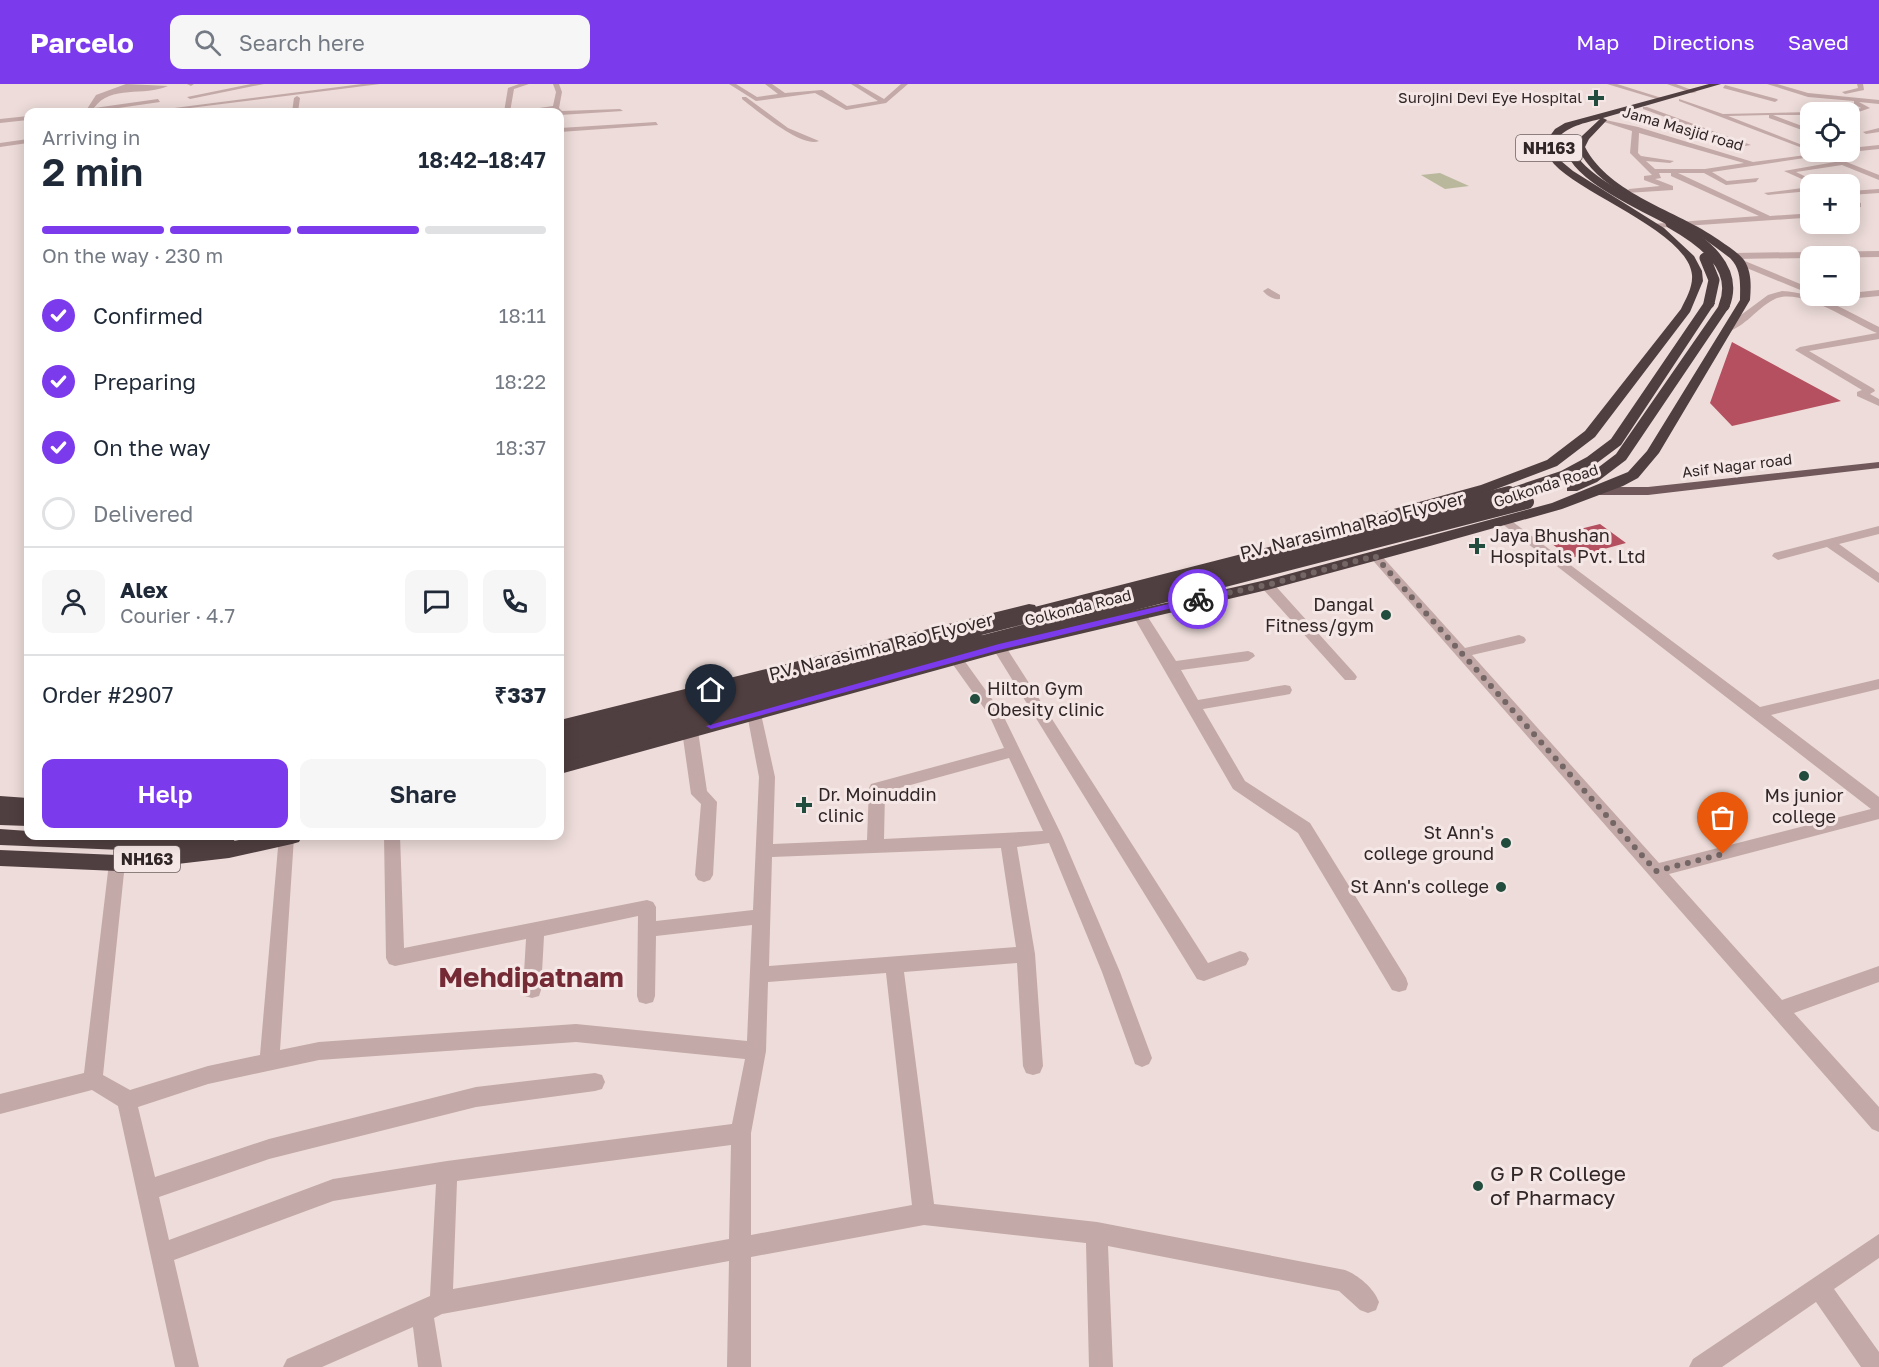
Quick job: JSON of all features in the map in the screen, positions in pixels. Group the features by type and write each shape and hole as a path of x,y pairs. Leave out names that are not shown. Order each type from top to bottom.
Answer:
{"highway":[{"name":"Golkonda Road","path":"564,725 676,695 1067,599 1486,488 1552,464 1573,449 1597,425 1686,310 1696,289 1697,272 1683,249 1655,226 1570,173 1549,149 1552,137 1558,131 1662,94 1681,97 1725,85"},
{"name":"Golkonda Road","path":"1603,120 1725,85"},
{"path":"1566,139 1571,128 1591,119"},
{"path":"1566,139 1603,120"},
{"name":"NH163","path":"1603,120 1585,138 1581,147 1584,158 1599,172 1688,224 1737,259"},
{"name":"P.V. Narasimha Rao Flyover","path":"564,735 1544,484 1602,456 1616,442 1623,428 1709,303 1715,286 1714,276 1711,266 1695,248 1573,171 1561,157 1558,143 1566,139 1571,158 1583,171 1706,248 1724,268 1730,288 1724,306 1632,444 1609,469 1592,479 1527,502 564,751"},
{"path":"1644,220 1676,218"},
{"name":"Golkonda Road","path":"564,766 999,647 1267,585 1557,506 1618,483 1633,475 1652,453 1745,300 1746,280 1737,259"},
{"path":"1067,599 1086,627"},
{"path":"0,803 24,805"},
{"path":"0,817 24,819"},
{"path":"0,837 24,838"},
{"path":"51,840 136,845 203,840"},
{"name":"NH163","path":"0,858 117,863 229,850 272,840"}],"main road":[{"path":"1618,483 1675,481 1879,455"},
{"name":"Asif Nagar road","path":"1598,491 1648,491 1879,465"}],"street":[{"path":"91,108 98,96 132,84"},
{"path":"204,86 214,84"},
{"path":"180,98 261,84"},
{"path":"179,108 377,84"},
{"path":"508,108 511,88 526,84"},
{"path":"557,84 558,108"},
{"path":"724,84 782,126 816,141"},
{"path":"732,84 753,98 800,92 822,92 842,107 884,102 905,84"},
{"path":"768,84 783,95"},
{"path":"789,84 800,92"},
{"path":"854,84 884,102"},
{"path":"1610,84 1662,94"},
{"path":"1670,84 1694,92"},
{"path":"1770,84 1818,96 1879,102"},
{"path":"1818,96 1862,89 1860,84"},
{"path":"1725,85 1775,100"},
{"path":"123,88 165,86"},
{"path":"773,97 782,104"},
{"path":"1681,97 1800,146"},
{"path":"1838,97 1851,102"},
{"path":"296,108 297,98"},
{"path":"111,108 169,100"},
{"path":"1645,108 1747,145"},
{"path":"564,111 620,111"},
{"path":"587,112 590,121"},
{"path":"1720,114 1800,114"},
{"path":"1762,114 1800,127"},
{"path":"564,124 635,117"},
{"path":"0,121 24,118"},
{"name":"Jama Masjid road","path":"1603,120 1755,165"},
{"path":"564,130 656,124"},
{"path":"1636,128 1634,153 1658,176 1648,178 1670,188"},
{"path":"1866,132 1879,130"},
{"path":"1778,137 1796,134"},
{"path":"1862,141 1879,147"},
{"path":"0,145 24,142"},
{"path":"1860,149 1879,147"},
{"path":"1767,153 1787,160"},
{"path":"1860,153 1871,156"},
{"path":"1651,171 1705,171 1800,156"},
{"path":"1638,158 1670,161"},
{"path":"1800,176 1788,171 1842,163 1879,178"},
{"path":"1668,171 1770,218"},
{"path":"1705,171 1726,183 1756,180"},
{"path":"1629,191 1688,186 1682,183 1691,181"},
{"path":"1768,193 1800,190"},
{"path":"1860,192 1879,191"},
{"path":"1655,226 1800,216"},
{"path":"1783,217 1798,225"},
{"path":"1737,259 1878,254"},
{"path":"1737,259 1800,287"},
{"path":"1860,294 1879,293"},
{"path":"1727,329 1741,324 1774,295 1785,294 1817,301 1879,331"},
{"path":"1842,306 1879,325"},
{"path":"1879,336 1800,350 1870,391 1861,394 1879,404"},
{"path":"1505,520 1879,806"},
{"path":"1778,556 1879,530"},
{"path":"1830,543 1879,579"},
{"path":"1375,556 1879,1122"},
{"path":"1267,585 1350,677"},
{"path":"1139,614 1239,785 1304,828 1399,984"},
{"path":"1461,653 1519,640"},
{"path":"999,647 1204,973 1240,959"},
{"path":"1170,664 1178,666 1248,656"},
{"path":"956,659 995,713 1054,836 1111,972 1142,1058"},
{"path":"1758,714 1879,684"},
{"path":"1193,706 1285,690"},
{"path":"739,1367 741,1133 756,1051 766,777 754,714"},
{"path":"690,731 699,794 709,802 704,875"},
{"path":"875,846 877,788 1014,751"},
{"path":"1656,871 1879,813"},
{"path":"763,851 1008,841 1054,836"},
{"path":"270,1062 289,840"},
{"path":"392,840 395,958 646,907 646,996"},
{"path":"1008,841 1026,954 1033,1066"},
{"path":"93,1080 117,863"},
{"path":"646,930 761,916"},
{"path":"532,990 535,930"},
{"path":"759,975 1026,954"},
{"path":"894,964 924,1214"},
{"path":"1780,1009 1879,974"},
{"path":"127,1101 208,1075 320,1051 576,1033 756,1051"},
{"path":"0,1104 93,1080 115,1091 127,1101 187,1367"},
{"path":"147,1190 269,1149 465,1100 595,1082"},
{"path":"161,1254 333,1190 447,1172 741,1133"},
{"path":"430,1367 432,1308 447,1172"},
{"path":"295,1367 432,1308 741,1247 924,1214 1097,1233 1345,1281 1368,1302"},
{"path":"1097,1233 1101,1367"},
{"path":"1701,1367 1879,1245"},
{"path":"1818,1287 1875,1367"}],"green space":[{"path":"1440,173 1469,186 1445,189 1421,175"}],"building":[{"path":"1732,342 1841,401 1732,426 1710,403"},
{"path":"1600,524 1626,543 1571,558 1544,538"}],"way so far":[{"path":"1198,599 1267,585 1375,556 1656,871 1723,854"}],"place":[{"name":"Surojini Devi Eye Hospital","path":"1596,98"},
{"name":"Jaya Bhushan Hospitals Pvt. Ltd","path":"1477,546"},
{"name":"Dangal Fitness/gym","path":"1386,615"},
{"name":"Hilton Gym Obesity clinic","path":"975,699"},
{"name":"Ms junior college","path":"1804,776"},
{"name":"Dr. Moinuddin clinic","path":"804,805"},
{"name":"St Ann's college ground","path":"1506,843"},
{"name":"St Ann's college","path":"1501,887"},
{"name":"G P R College of Pharmacy","path":"1478,1186"}],"district":[{"name":"Mehdipatnam","path":"531,977"}],"route":[{"path":"711,726 999,647 1198,599"}]}
